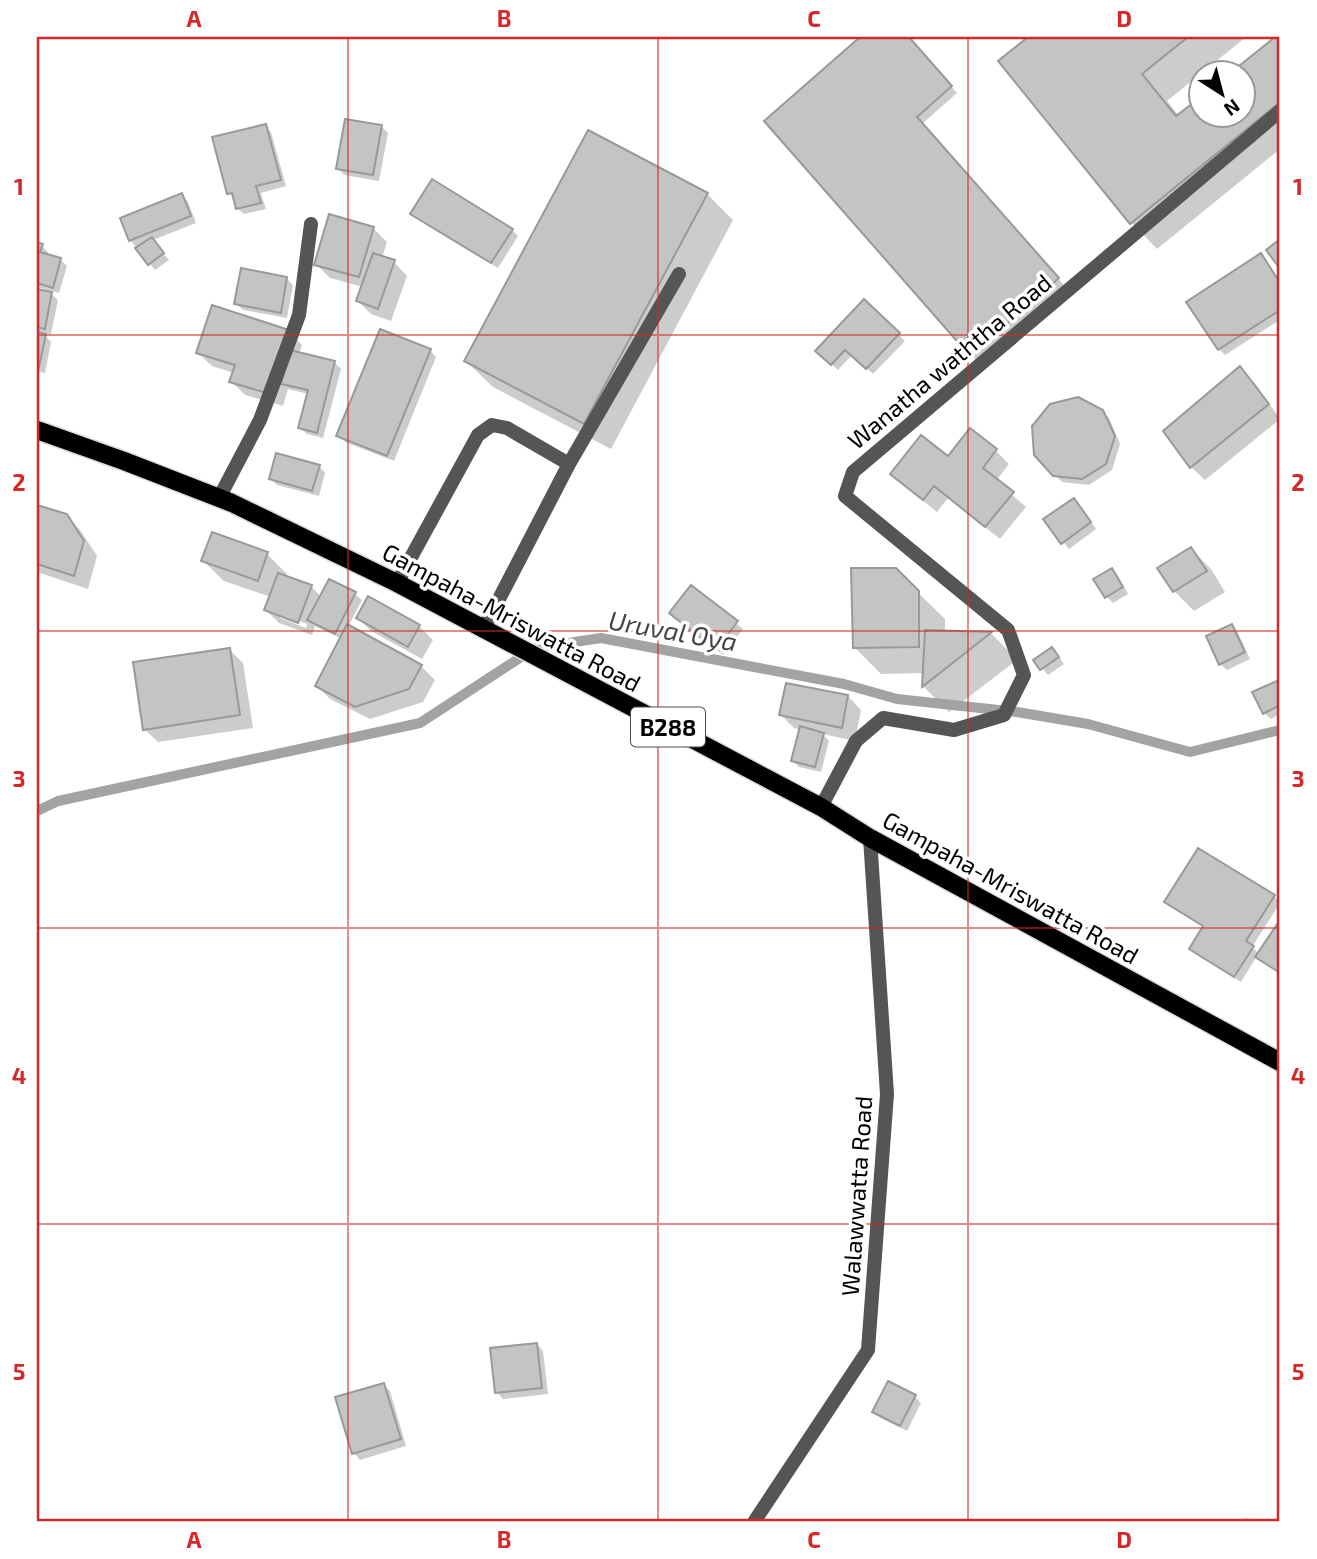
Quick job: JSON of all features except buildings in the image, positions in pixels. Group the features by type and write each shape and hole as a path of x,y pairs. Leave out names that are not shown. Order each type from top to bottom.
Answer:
{"main road":[{"name":"Gampaha-Mriswatta Road","path":"37,430 219,498 397,583 821,807 870,838 1280,1062"}],"street":[{"name":"Wanatha waththa Road","path":"821,807 856,740 883,718 954,730 1004,715 1024,675 1008,631 845,496 853,472 1280,111"},
{"path":"219,498 260,420 299,314 312,224"},
{"path":"484,628 569,464 679,274"},
{"path":"397,583 478,435 492,425 507,428 569,464"},
{"name":"Walawwatta Road","path":"754,1522 868,1350 887,1094 870,838"}],"waterway":[{"name":"Uruval Oya","path":"37,811 58,801 420,723 535,648 601,638 844,684 897,699 1017,712 1088,724 1190,752 1280,730"}]}
